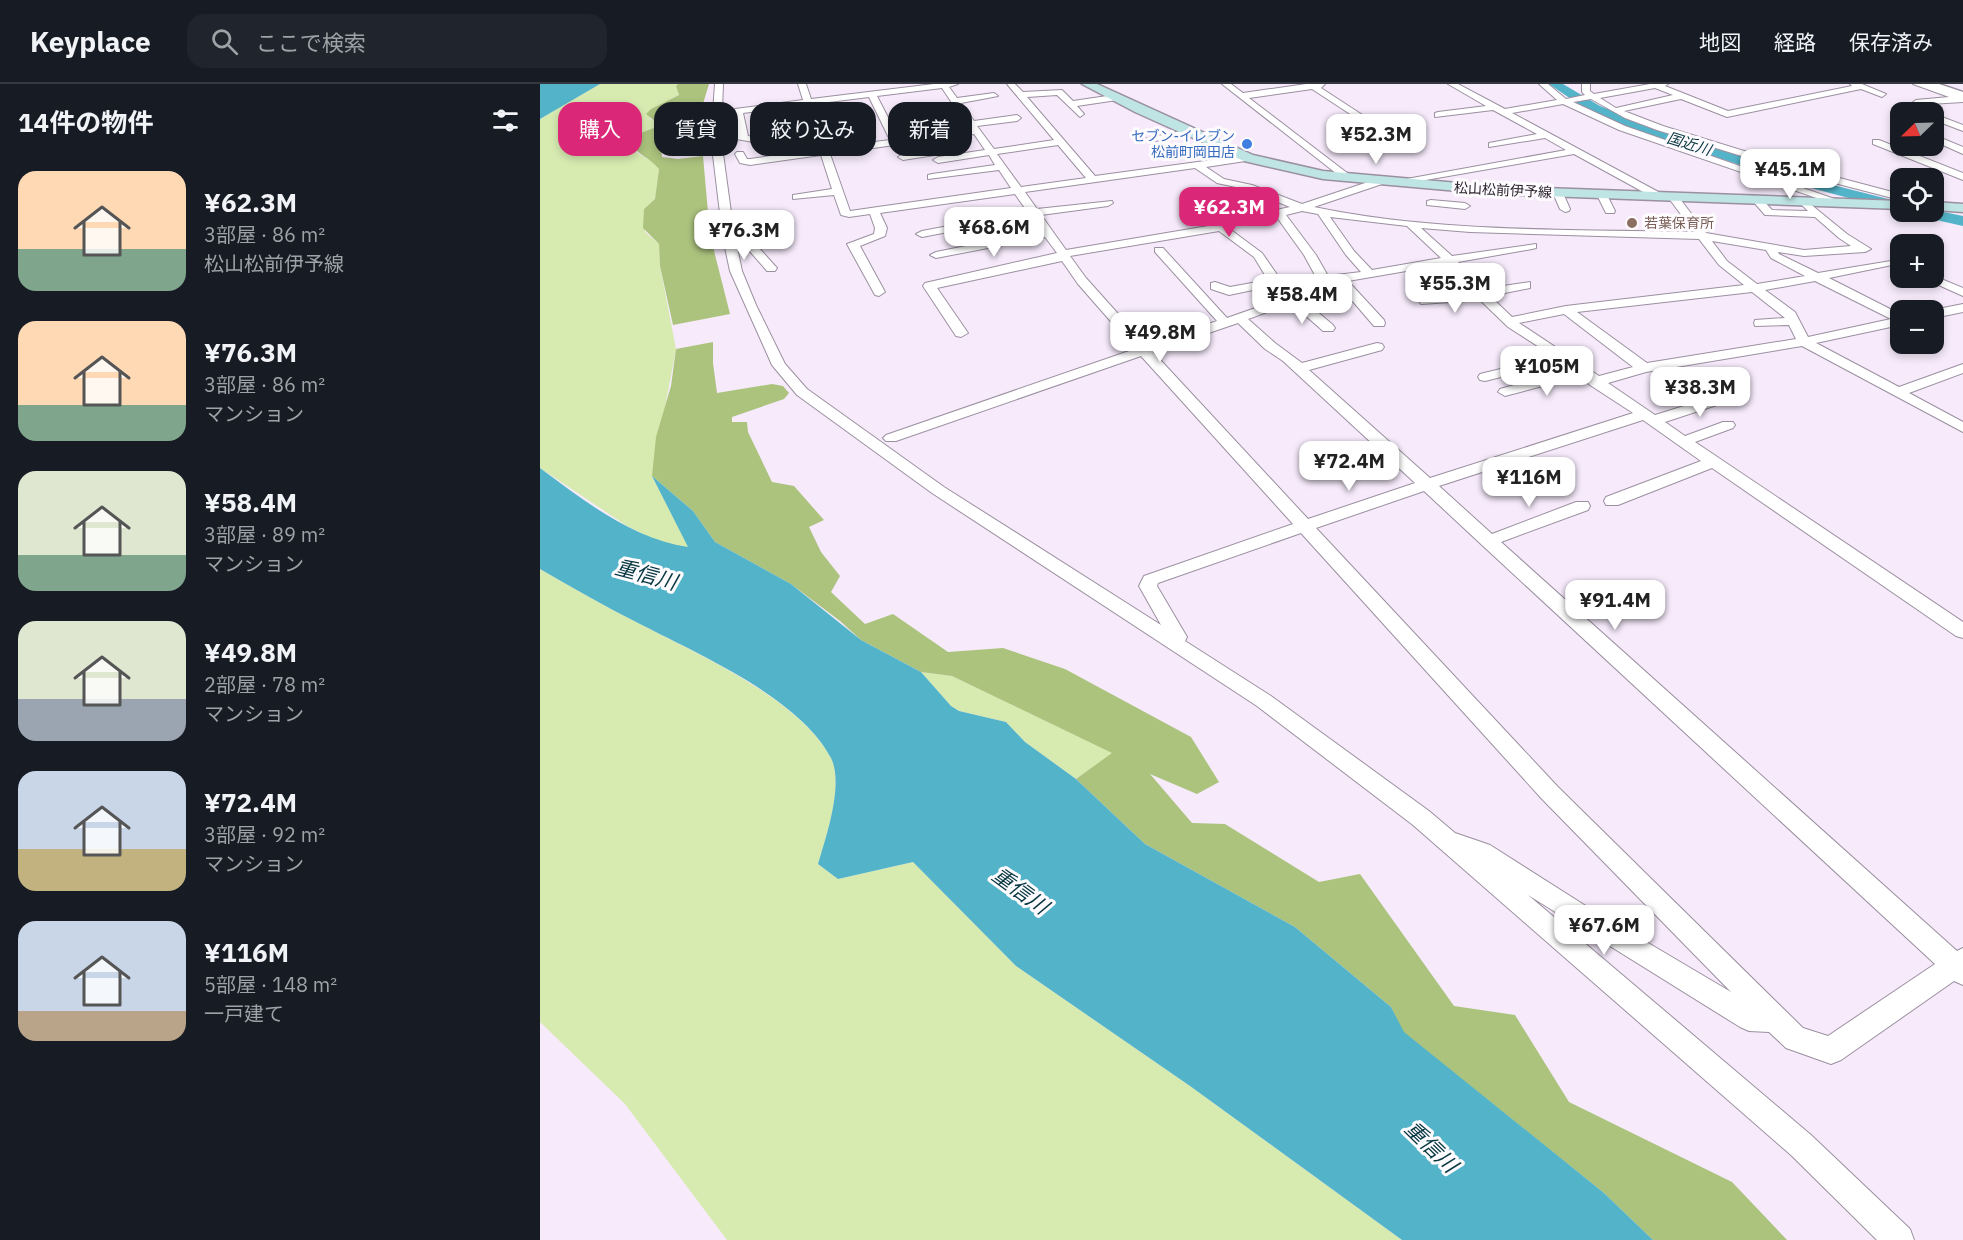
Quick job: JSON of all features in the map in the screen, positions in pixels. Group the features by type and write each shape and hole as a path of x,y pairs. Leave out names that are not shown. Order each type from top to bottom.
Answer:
{"main road":[{"name":"松山松前伊予線","path":"1088,84 1114,98 1249,158 1301,171 1382,182 1466,188 1890,205"}],"street":[{"path":"802,84 808,102 872,94 904,102"},
{"path":"1011,84 1093,180"},
{"path":"1226,84 1350,178"},
{"path":"1242,96 1332,84"},
{"path":"1452,84 1666,197 1723,263 1794,321 1804,342 1963,428"},
{"path":"1534,84 1555,94"},
{"path":"1543,84 1566,102 1602,120 1652,139 1847,203"},
{"path":"1586,84 1588,96 1645,122 1773,164 1890,195"},
{"path":"1613,84 1654,102"},
{"path":"1917,84 1962,96"},
{"path":"1929,84 1943,86 1963,84"},
{"path":"1312,85 1408,148"},
{"path":"1504,112 1566,102 1640,86 1659,85 1727,114 1857,85 1882,94"},
{"path":"1943,86 1962,96"},
{"path":"1020,94 1059,92 1080,114"},
{"path":"872,94 888,126"},
{"path":"720,96 722,111 739,137 783,144 781,158"},
{"path":"720,96 716,139 736,271 780,365 802,392 938,490 1264,701 1420,818 1801,1145 1899,1240"},
{"path":"972,115 994,96"},
{"path":"1618,110 1681,96"},
{"path":"1942,102 1962,96"},
{"path":"1071,104 1114,98"},
{"path":"1438,115 1495,107"},
{"path":"744,137 738,111 750,109"},
{"path":"972,118 1017,118"},
{"path":"972,119 1060,142"},
{"path":"1944,121 1963,128"},
{"path":"972,124 1046,233 1082,281 1144,352 1550,793 1795,1039 1831,1050 1960,966 1488,542 1299,368 1234,321 1159,250"},
{"path":"1149,139 1190,132"},
{"path":"1492,145 1547,135"},
{"path":"1876,142 1963,177"},
{"path":"1944,142 1963,151"},
{"path":"1401,183 1577,151"},
{"path":"740,154 746,162 826,156"},
{"path":"793,166 826,156"},
{"path":"826,156 845,213 874,211 912,220 1025,202 1101,193"},
{"path":"938,160 941,156"},
{"path":"932,177 945,156"},
{"path":"1934,156 1963,167"},
{"path":"912,220 1025,202 1093,180 1249,158"},
{"path":"1198,166 1221,181 1248,187 1302,208 1322,213 1411,225 1470,223 1702,236 1804,253 1862,248"},
{"path":"945,268 1063,255 1179,236 1302,208 1382,182"},
{"path":"1466,188 1465,206 1470,223 1491,253"},
{"path":"797,197 838,191"},
{"path":"1558,193 1564,209"},
{"path":"1602,195 1610,211"},
{"path":"1756,199 1769,213 1818,214"},
{"path":"1803,201 1852,243 1890,260"},
{"path":"1025,202 1108,203"},
{"path":"1431,204 1465,206"},
{"path":"874,211 881,228 879,236 853,244 879,292"},
{"path":"1279,213 1310,255 1324,281"},
{"path":"1322,213 1350,253 1370,275"},
{"path":"912,220 945,268"},
{"path":"1411,225 1452,260 1480,295 1530,338 1563,358 1682,442 1963,631"},
{"path":"1219,226 1258,255 1288,301"},
{"path":"728,230 736,230 771,268"},
{"path":"961,333 929,286 945,268 1046,233"},
{"path":"1766,245 1775,256 1890,315"},
{"path":"1215,286 1229,291 1277,283 1340,279 1532,246"},
{"path":"1509,321 1566,310 1754,288 1890,264"},
{"path":"1340,279 1379,323"},
{"path":"1944,284 1963,292"},
{"path":"1425,301 1480,295 1526,285"},
{"path":"847,425 862,427 891,438 1288,301 1303,306 1328,328"},
{"path":"1842,302 1884,325"},
{"path":"1944,312 1963,308"},
{"path":"1566,310 1644,368"},
{"path":"1760,322 1794,321"},
{"path":"1595,382 1644,368 1804,342 1890,323"},
{"path":"1299,368 1377,347"},
{"path":"1485,377 1563,358"},
{"path":"1897,393 1963,368"},
{"path":"1505,392 1581,371"},
{"path":"1175,643 1177,637 1148,586 1150,580 1159,575 1426,484 1647,418 1721,399"},
{"path":"1682,442 1728,425"},
{"path":"891,438 893,446 900,454 899,462"},
{"path":"1612,501 1712,462"},
{"path":"1488,542 1582,506"},
{"path":"1444,839 1482,852 1580,916 1749,1018 1776,1019"}],"green space":[{"path":"600,84 678,84 676,86 679,95 665,102 654,102 649,118 654,121 654,128 642,132 642,102 569,102"},
{"path":"678,84 709,84 704,102 665,102 679,95 676,86"},
{"path":"558,108 558,156 642,156 653,162 659,169 655,199 644,209 645,232 659,244 660,266 676,349 652,476 689,548 661,543 627,526 540,468 540,119"},
{"path":"654,108 654,121 646,114"},
{"path":"654,128 654,156 678,159 703,156 710,235 730,314 673,325 660,266 659,244 643,228 644,209 655,199 659,169 642,155 642,132"},
{"path":"713,342 717,393 772,384 783,386 789,393 784,399 732,417 732,422 747,422 748,432 772,482 794,486 824,520 809,527 821,552 840,576 831,592 865,624 893,614 948,652 1003,648 1065,669 1191,737 1219,782 1197,794 1150,774 1192,823 1225,824 1319,882 1360,874 1454,1006 1515,1015 1569,1102 1732,1182 1787,1240 1653,1240 1604,1193 1403,1032 1391,1007 1295,927 1145,844 1076,779 1112,753 952,676 921,672 861,640 791,584 715,542 693,511 652,476 656,437 671,386 676,349"},
{"path":"540,569 745,680 796,716 816,737 831,758 836,782 832,811 818,864 838,879 913,862 1016,966 1190,1086 1402,1240 727,1240 625,1104 540,1022"},
{"path":"921,672 952,676 1113,753 1076,779 1025,742 1006,722 959,711 951,706"}],"water":[{"path":"540,84 600,84 569,102 558,102 558,108 540,119"},
{"name":"重信川","path":"540,468 610,517 648,536 688,547 652,476 693,511 715,542 791,584 861,640 921,672 951,706 959,711 1006,722 1025,742 1076,779 1145,844 1295,927 1391,1007 1404,1032 1604,1193 1653,1240 1402,1240 1190,1086 1016,966 913,862 838,879 818,864 832,811 836,782 831,758 816,736 796,716 746,680 540,569"}],"waterway":[{"name":"国近川","path":"1555,84 1595,109 1658,134 1820,186 1890,204"},
{"name":"国近川","path":"1944,217 1963,221"}],"place":[{"name":"セブン-イレブン 松前町岡田店","path":"1247,144"},
{"name":"若葉保育所","path":"1632,223"}]}
